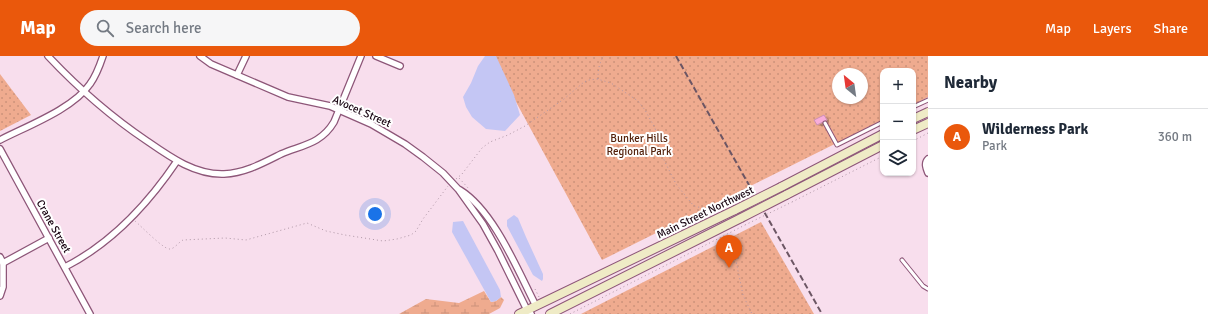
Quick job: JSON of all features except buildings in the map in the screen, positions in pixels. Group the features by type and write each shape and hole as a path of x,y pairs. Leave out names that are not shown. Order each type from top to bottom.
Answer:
{"main road":[{"path":"916,118 928,112"},
{"path":"916,129 928,123"},
{"name":"Main Street Northwest","path":"527,313 536,306 735,210 880,136"},
{"name":"Main Street Northwest","path":"550,314 743,222 786,195 880,148"}],"street":[{"path":"48,56 83,92 117,120 177,161 192,168 210,173 236,173 317,140 330,129 362,56"},
{"path":"0,140 61,109 83,92 90,84 103,56"},
{"name":"Avocet Street","path":"200,56 211,64 288,97 330,106 372,124 405,144 434,165 458,189 483,224 498,251 527,313"},
{"path":"237,75 246,56"},
{"path":"376,56 400,66"},
{"name":"Crane Street","path":"0,149 90,314"},
{"path":"928,159 926,161 926,167 928,173"},
{"path":"65,267 93,251 115,233 153,194 177,161"},
{"name":"Avocet Street","path":"458,189 466,194 476,204 492,224 536,306"},
{"path":"4,263 49,238"},
{"path":"0,257 4,263 3,287 0,296"}],"lane":[{"path":"916,106 928,100"},
{"path":"825,123 837,145 880,124"},
{"path":"902,260 923,286 928,289"}],"path":[{"path":"597,79 599,67 604,56"},
{"path":"131,217 159,243 169,249 183,240 224,238 246,240 307,223 345,235 366,237 376,240 405,238 416,231 448,186 462,174 482,148 490,142 525,126 559,103 584,82 597,79 611,83 638,101 655,128 664,160 676,184 693,205 702,208 709,208 712,211"},
{"path":"915,140 928,133"},
{"path":"570,314 743,222 792,202 880,158"},
{"path":"726,241 736,261 743,295 752,314"}],"green space":[{"name":"Bunker Hills Regional Park","path":"491,56 928,56 928,97 916,103 916,68 880,68 880,121 602,260"},
{"path":"0,74 31,115 0,131"},
{"path":"761,222 814,314 581,314"},
{"path":"484,291 491,302 496,301 501,297 504,300 500,308 489,314 399,314 426,299 459,303"}],"water":[{"path":"485,56 496,56 514,95 520,115 505,131 486,129 472,117 466,107 463,97 478,66"},
{"path":"514,215 518,218 543,274 542,281 533,275 507,226 507,220"},
{"path":"463,221 500,290 501,297 496,301 491,302 452,232 453,222"}],"railway":[{"path":"676,56 822,314"}],"place":[{"name":"Wilderness Park","path":"729,268"}]}
